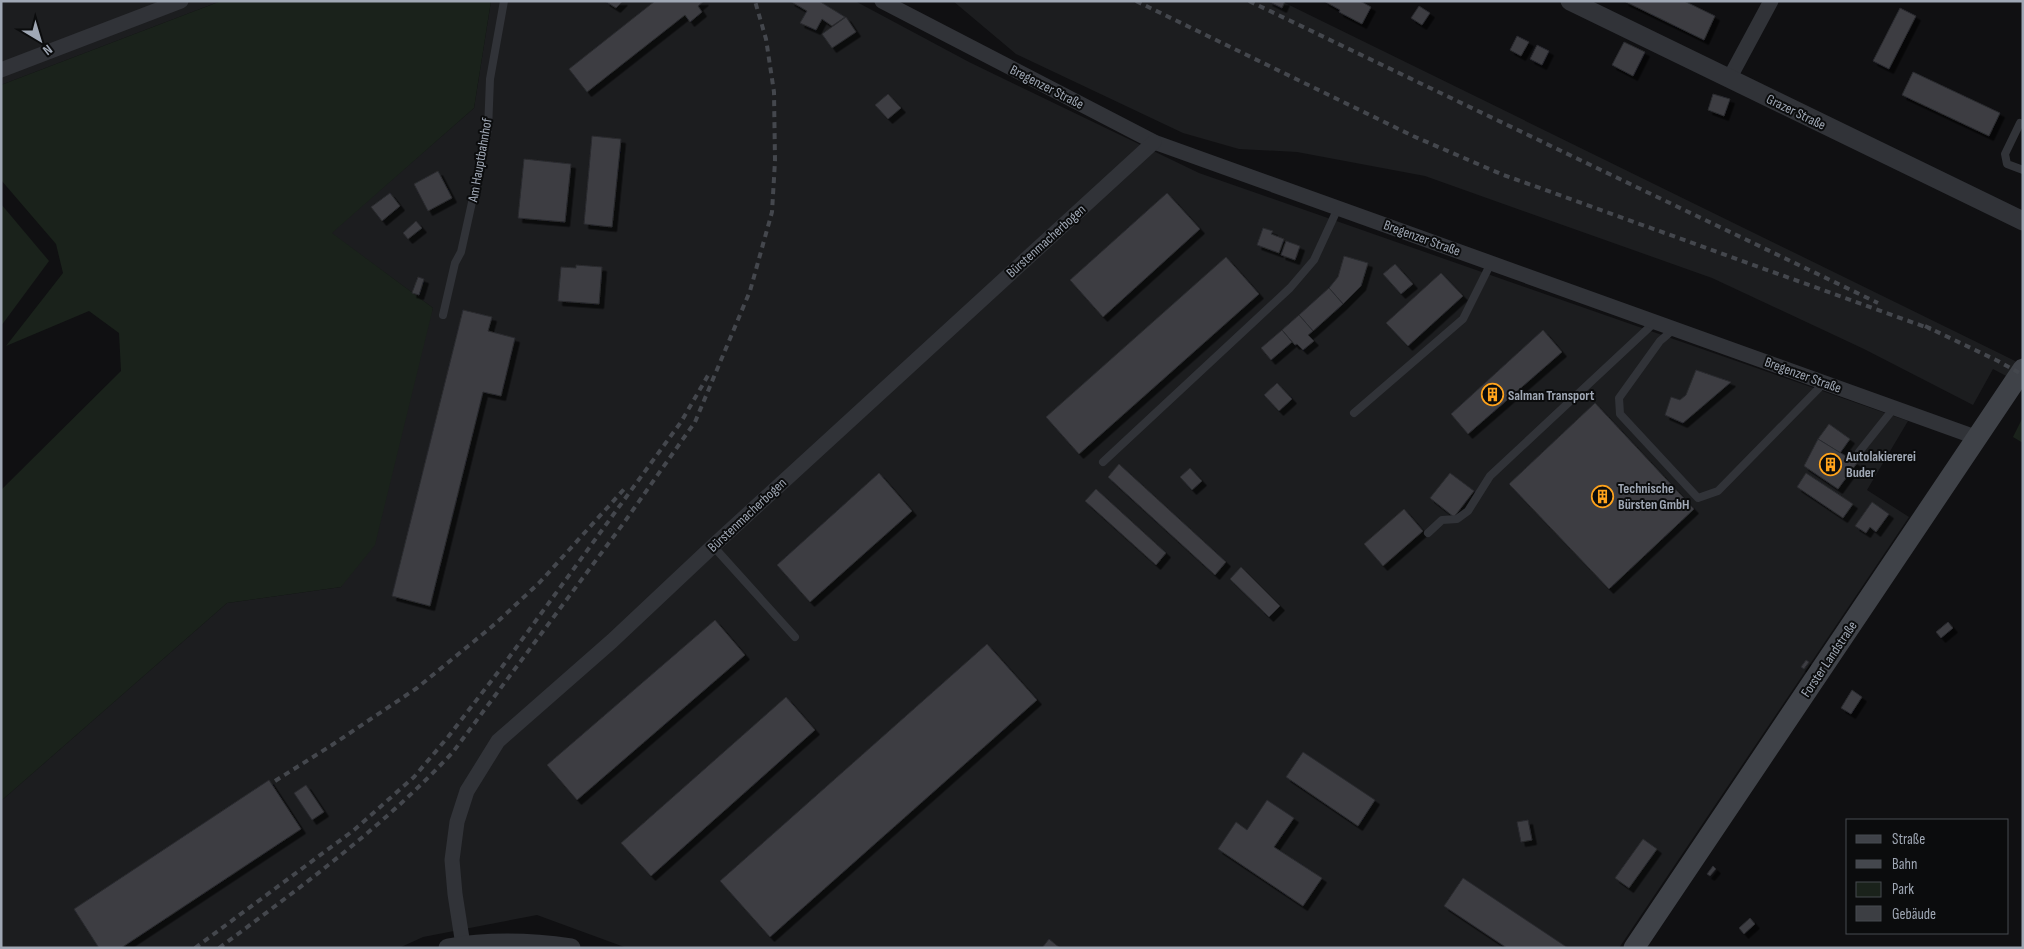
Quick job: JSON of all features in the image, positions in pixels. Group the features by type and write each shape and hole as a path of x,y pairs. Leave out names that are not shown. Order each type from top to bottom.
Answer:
{"main road":[{"name":"Forster Landstraße","path":"1634,948 2023,369"}],"street":[{"path":"1,70 182,1"},
{"name":"Bregenzer Straße","path":"882,1 1154,142 1978,438"},
{"name":"Grazer Straße","path":"1570,1 2023,221"},
{"path":"1728,79 1771,1"},
{"name":"Bürstenmacherbogen","path":"456,947 452,860 457,822 468,791 498,741 612,641 1154,142"},
{"path":"456,947 480,943 541,944 571,948"}],"lane":[{"name":"Am Hauptbahnhof","path":"443,316 455,263 461,252 488,130 490,78 504,1"},
{"path":"2020,123 2005,154 2007,164 2023,170"},
{"path":"1103,462 1290,288 1314,260 1338,208"},
{"path":"1354,413 1463,319 1491,263"},
{"path":"1428,533 1442,520 1457,519 1468,511 1490,476 1656,322"},
{"path":"1674,329 1660,341 1619,398 1620,414 1698,498 1718,491 1824,383"},
{"path":"1859,452 1894,408"},
{"path":"713,546 796,637"}],"shaded area":[{"path":"1,1 221,1 1,85"},
{"path":"491,1 855,1 969,62 1199,173 1908,421 1867,490 1909,517 1619,948 627,948 537,915 423,937 399,948 1,948 1,801 227,603 341,587 433,308 331,233 474,108"},
{"path":"953,1 1281,1 2023,365 2023,385 1993,369 1973,405 1864,349 1712,278 1425,176 1297,152 1239,149 1183,133 1016,54"}],"green space":[{"path":"221,1 491,1 474,108 332,233 433,308 375,545 341,587 227,603 1,801 1,490 121,371 119,333 89,311 6,346 63,273 56,244 1,180 1,85"},
{"path":"1,204 49,261 1,326"},
{"path":"2023,417 2023,443 2013,437"}],"building":[{"path":"605,1 623,1 616,8"},
{"path":"655,1 704,1 698,6 702,12 690,22 685,15 587,92 569,69"},
{"path":"790,1 819,1 845,17 832,26 822,19 816,30 800,23 807,11"},
{"path":"1268,1 1285,1 1282,8"},
{"path":"1324,1 1360,1 1371,7 1362,24 1339,12 1340,10"},
{"path":"1624,1 1684,1 1715,16 1704,40"},
{"path":"1419,6 1430,13 1422,25 1411,18"},
{"path":"1900,8 1916,16 1889,69 1873,61"},
{"path":"846,17 856,32 832,48 822,34"},
{"path":"1517,36 1529,42 1521,56 1510,50"},
{"path":"1624,42 1645,52 1633,76 1612,65"},
{"path":"1537,45 1549,51 1542,65 1530,59"},
{"path":"1913,72 2000,113 1989,136 1902,95"},
{"path":"888,94 901,108 888,119 875,105"},
{"path":"1713,94 1730,99 1724,116 1708,110"},
{"path":"592,136 621,139 612,227 584,224"},
{"path":"524,159 571,164 565,222 518,218"},
{"path":"438,171 452,198 428,211 414,184"},
{"path":"390,193 400,206 382,221 371,207"},
{"path":"1167,193 1200,229 1103,317 1070,280"},
{"path":"416,221 422,228 408,239 403,233"},
{"path":"1263,228 1273,231 1271,234 1284,239 1279,253 1257,245"},
{"path":"1286,241 1300,246 1295,260 1281,255"},
{"path":"1344,256 1368,263 1361,286 1343,304 1329,288 1338,277"},
{"path":"1226,257 1259,294 1079,454 1046,417"},
{"path":"1395,264 1413,284 1401,294 1383,274"},
{"path":"576,265 602,267 599,304 558,301 561,267 576,268"},
{"path":"1441,273 1463,296 1408,346 1386,323"},
{"path":"418,277 424,279 419,295 412,293"},
{"path":"1329,288 1343,304 1313,331 1299,315"},
{"path":"463,310 492,317 488,331 515,338 501,396 483,392 430,606 392,596"},
{"path":"1299,315 1313,331 1308,335 1314,341 1303,350 1297,344 1295,345 1282,330"},
{"path":"1282,330 1292,342 1271,360 1261,348"},
{"name":"Salman Transport","path":"1543,330 1562,352 1468,434 1451,414"},
{"path":"1696,370 1731,382 1683,423 1665,415 1671,397 1680,400 1686,395"},
{"path":"1277,383 1292,399 1279,411 1264,395"},
{"name":"Technische Bürsten GmbH","path":"1595,403 1694,509 1609,589 1509,484"},
{"path":"1829,424 1850,439 1840,453 1818,439"},
{"name":"Autolakiererei Buder","path":"1818,439 1857,463 1838,489 1804,466"},
{"path":"1119,464 1226,562 1215,575 1108,477"},
{"path":"1190,468 1202,481 1192,490 1180,477"},
{"path":"879,473 912,511 810,602 777,565"},
{"path":"1450,473 1474,491 1454,517 1430,498"},
{"path":"1806,473 1853,504 1843,518 1797,487"},
{"path":"1096,489 1166,553 1156,565 1085,501"},
{"path":"1872,502 1889,514 1876,532 1870,527 1866,533 1855,526"},
{"path":"1404,509 1423,531 1383,566 1364,544"},
{"path":"1241,567 1280,606 1269,617 1230,579"},
{"path":"715,620 745,655 577,800 547,765"},
{"path":"1948,622 1953,628 1941,638 1936,632"},
{"path":"987,644 1037,700 770,937 720,881"},
{"path":"1806,660 1809,662 1804,669 1801,667"},
{"path":"1852,690 1862,697 1851,714 1841,708"},
{"path":"786,697 815,730 651,876 621,843"},
{"path":"1303,752 1375,800 1358,826 1286,777"},
{"path":"269,780 301,829 121,948 99,948 74,909"},
{"path":"306,785 324,812 312,820 294,793"},
{"path":"1267,800 1294,818 1274,847 1322,878 1303,906 1218,849 1236,822 1247,830"},
{"path":"1528,820 1532,840 1521,842 1517,822"},
{"path":"1643,839 1657,849 1629,888 1615,878"},
{"path":"1713,866 1716,869 1710,876 1707,874"},
{"path":"1463,878 1568,948 1507,948 1444,906"},
{"path":"1750,918 1755,924 1744,934 1739,928"},
{"path":"1049,939 1060,948 1042,948"}],"railway":[{"path":"219,948 311,879 370,831 453,752 623,524 695,422 750,291 772,212 775,161 774,92 766,39 755,1"},
{"path":"1136,1 1413,136 1501,174 1931,329"},
{"path":"1249,1 1878,303"},
{"path":"1925,326 2023,375"},
{"path":"195,948 354,830 414,777 448,737 502,667 681,422 710,372"},
{"path":"275,781 417,688 495,624 540,582 626,487"}],"place":[{"name":"Salman Transport","path":"1492,395"},
{"name":"Autolakiererei Buder","path":"1830,464"},
{"name":"Technische Bürsten GmbH","path":"1602,496"}]}
